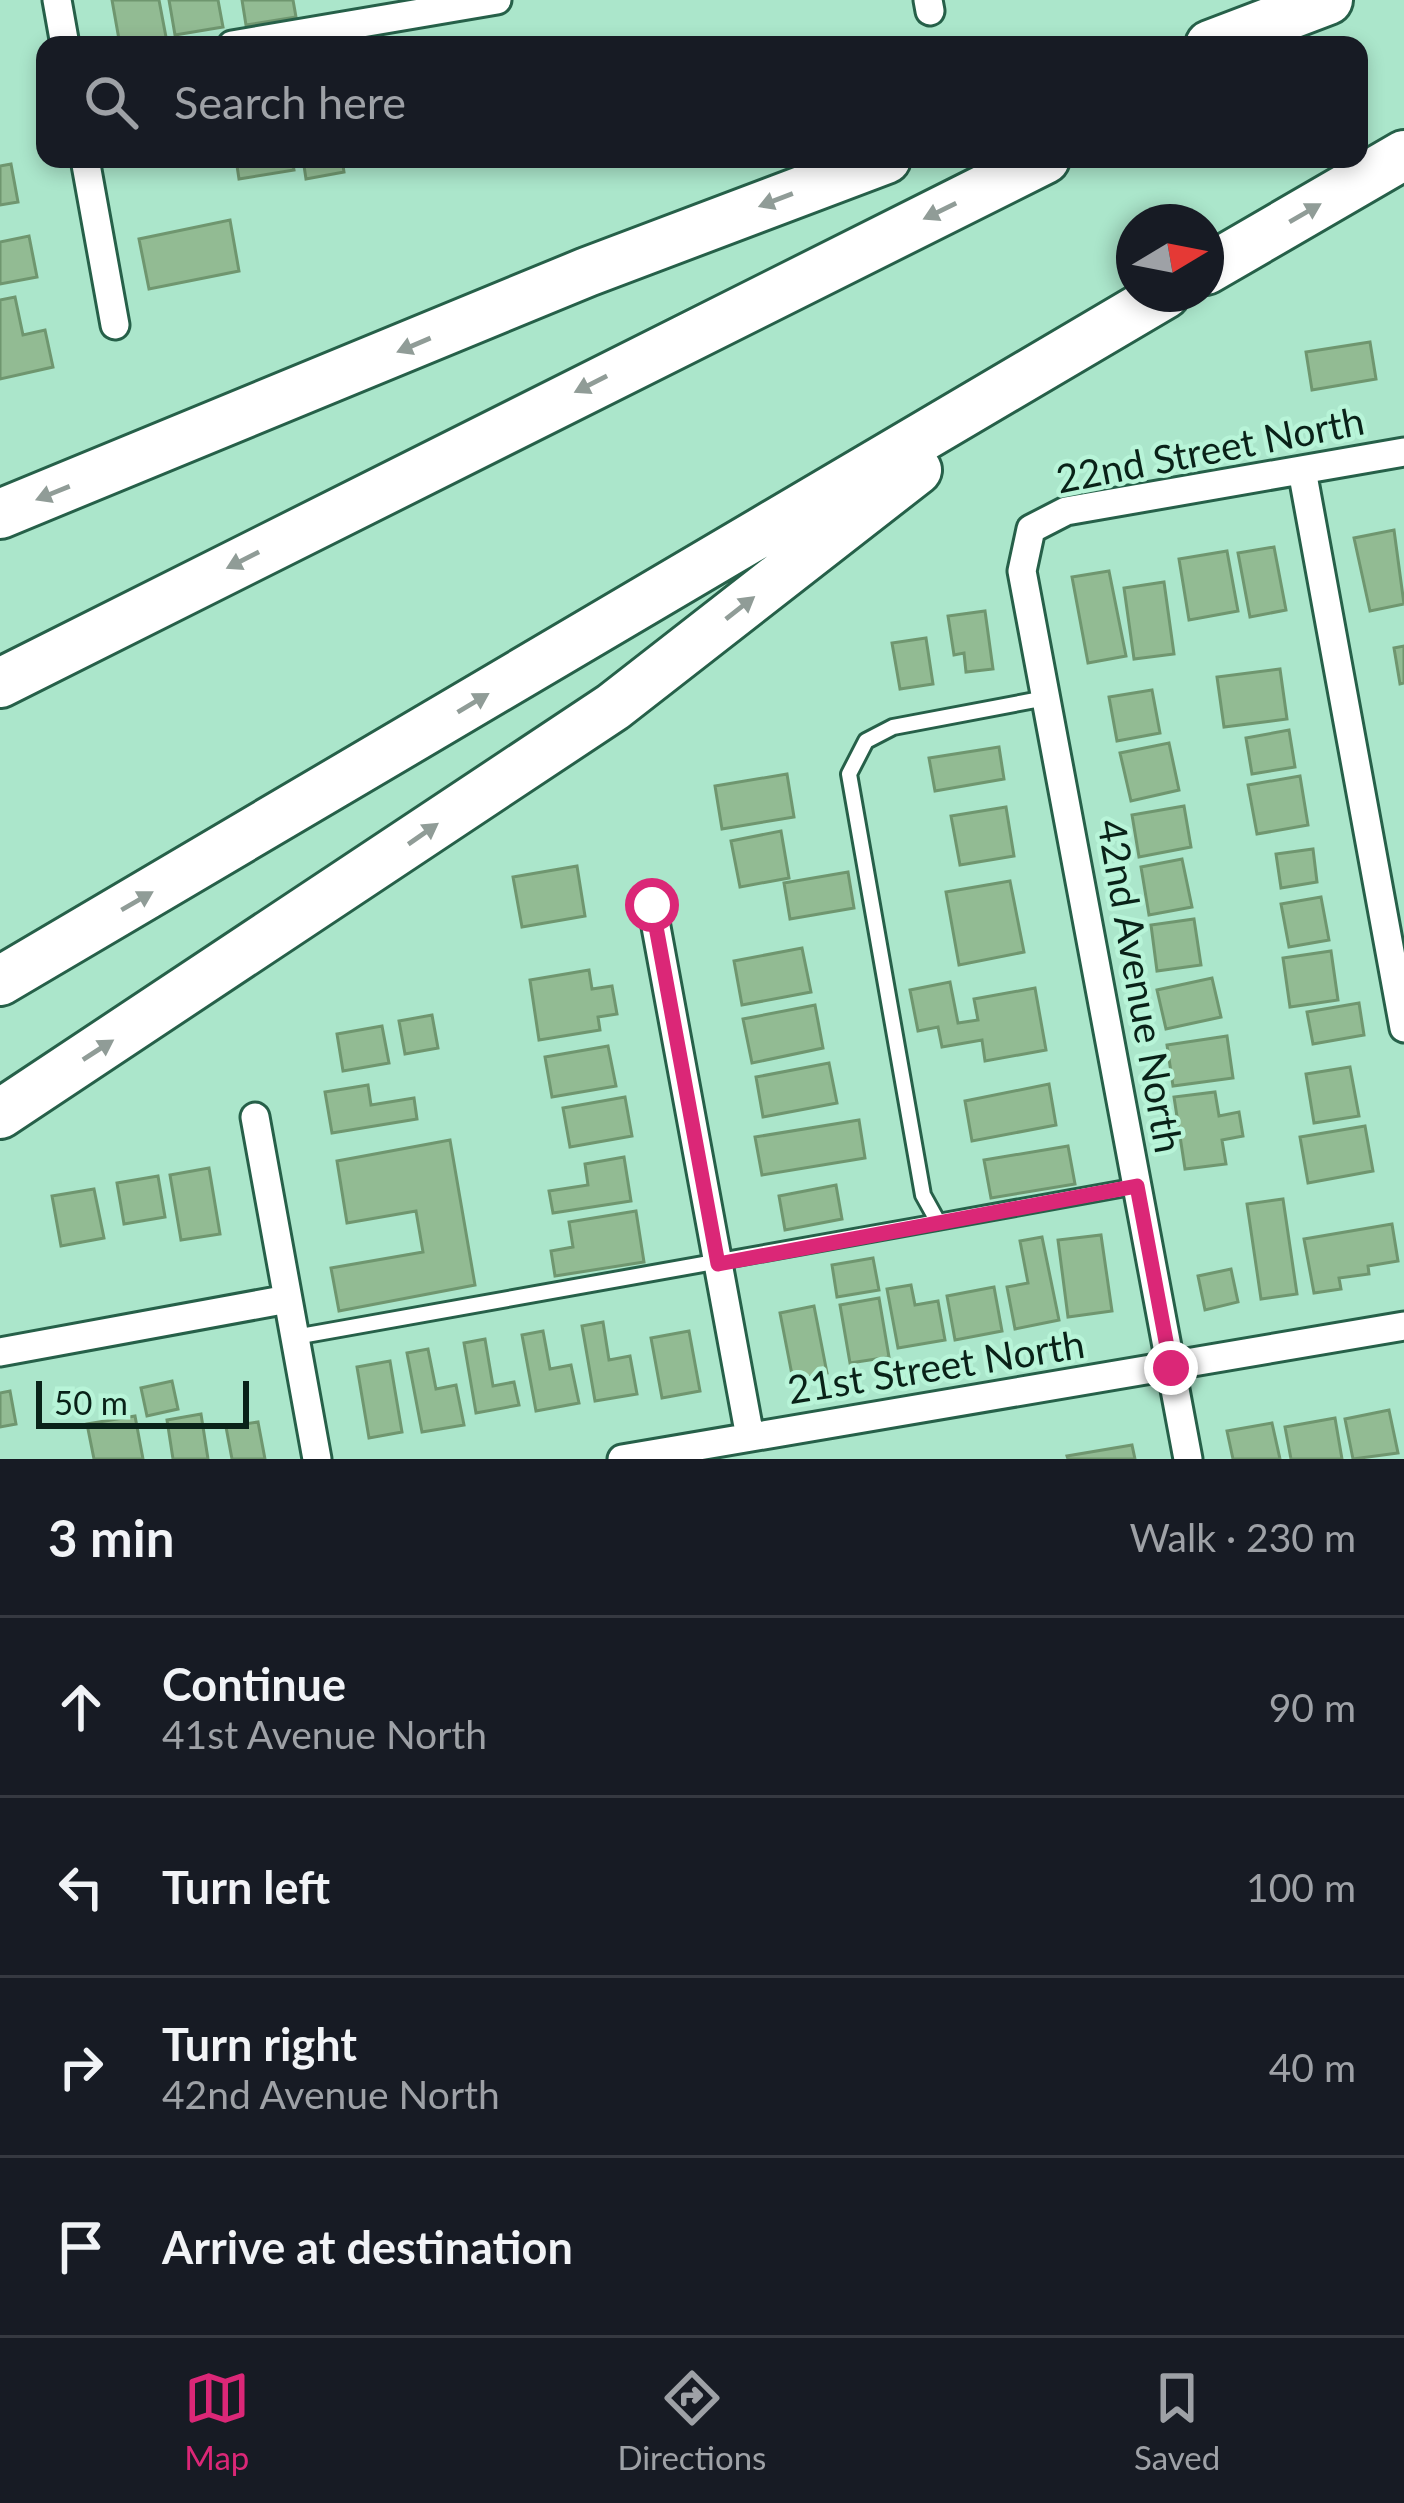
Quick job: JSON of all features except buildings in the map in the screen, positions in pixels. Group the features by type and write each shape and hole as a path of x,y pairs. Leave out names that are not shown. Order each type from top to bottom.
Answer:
{"highway":[{"path":"1234,36 1328,0"},
{"path":"1291,36 1361,0"},
{"path":"1224,260 1404,155"},
{"path":"0,514 587,272 862,168"},
{"path":"0,683 1027,168"},
{"path":"0,981 1135,312"},
{"path":"0,1114 614,707 1077,345"}],"street":[{"path":"57,0 63,36"},
{"path":"285,36 497,0"},
{"path":"87,168 115,326"},
{"name":"22nd Street North","path":"1031,529 1066,511 1404,452"},
{"path":"1303,470 1404,1028"},
{"name":"42nd Avenue North","path":"1031,529 1022,571 1188,1459"},
{"path":"652,905 750,1437"},
{"path":"255,1118 317,1459"},
{"path":"0,1352 288,1299"},
{"name":"21st Street North","path":"622,1459 1404,1327"}],"lane":[{"path":"938,1222 923,1195 849,774 866,741 893,727 1046,698"},
{"path":"295,1337 1137,1186"}],"route":[{"path":"652,905 718,1264 1137,1186 1171,1368"}]}
